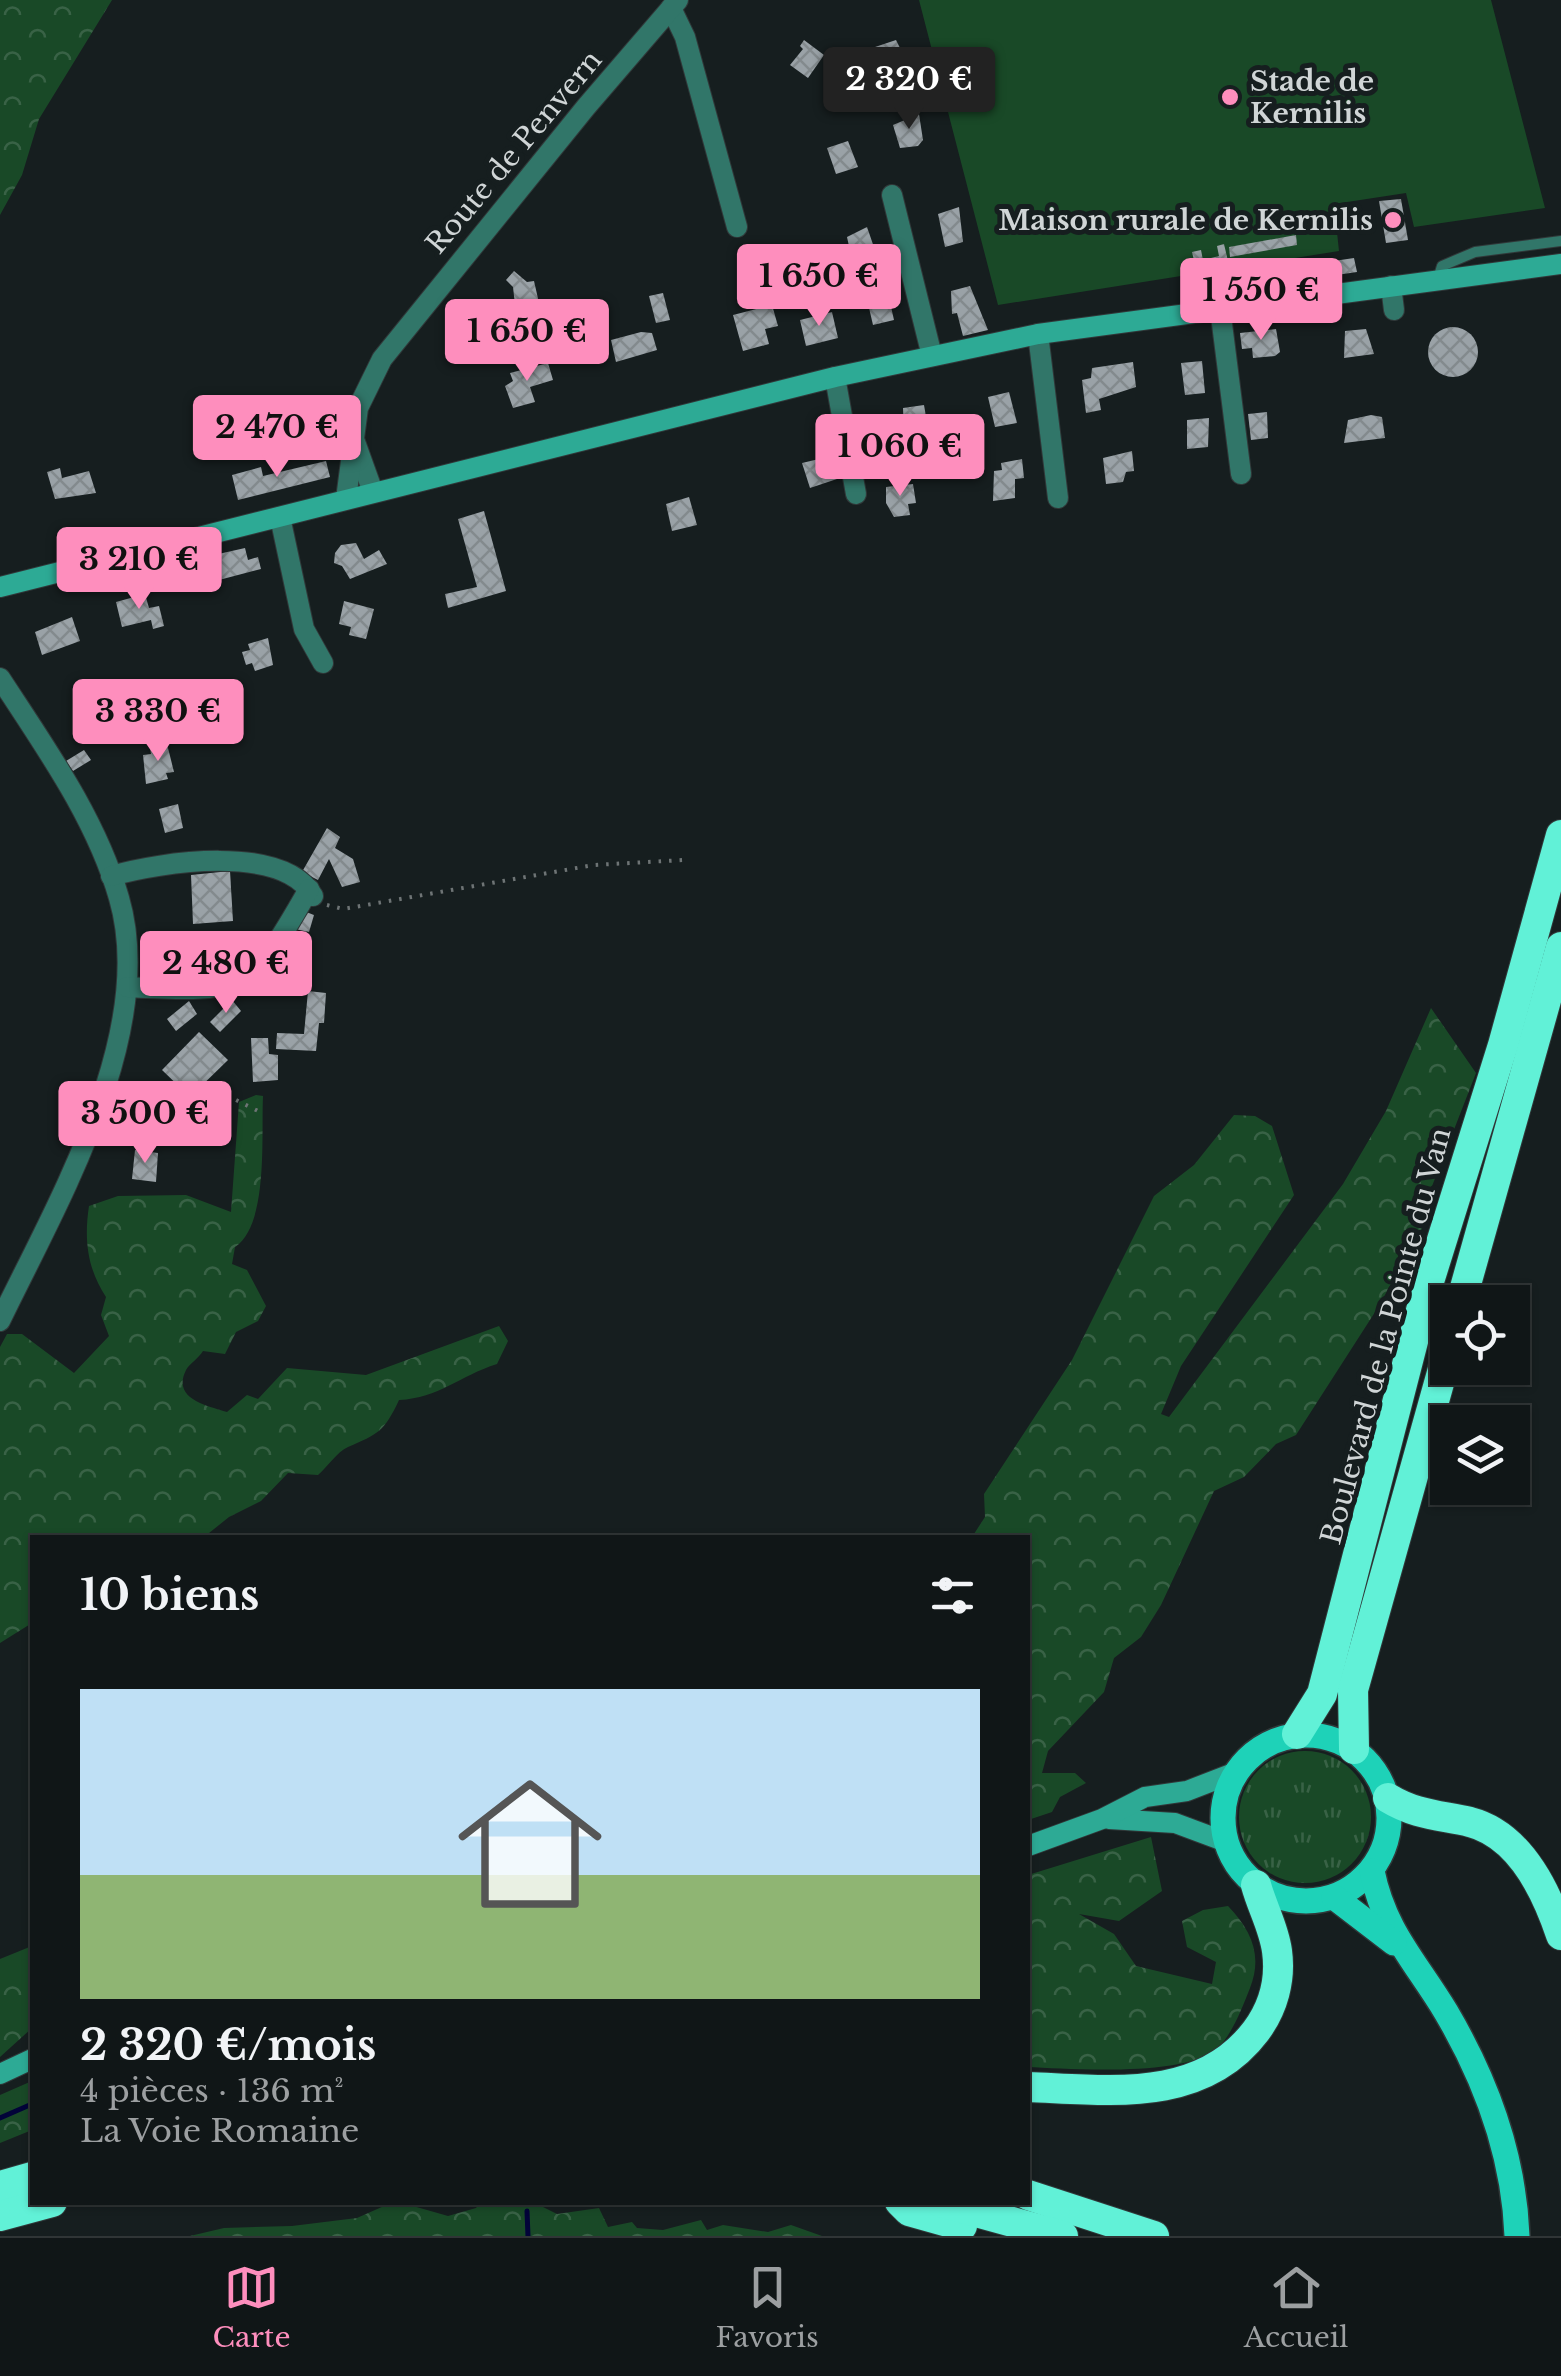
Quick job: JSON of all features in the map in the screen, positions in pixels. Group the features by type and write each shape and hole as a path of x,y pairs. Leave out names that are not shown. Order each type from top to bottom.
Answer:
{"highway":[{"name":"Boulevard de la Pointe du Van","path":"1297,1734 1322,1694 1426,1291 1503,1045 1561,836"},
{"path":"1466,1285 1561,947"},
{"path":"1354,1749 1353,1690 1439,1385"},
{"path":"1388,1798 1426,1816 1470,1822 1512,1846 1541,1885 1561,1935"},
{"path":"1030,2087 1149,2090 1190,2080 1231,2058 1263,2020 1276,1988 1277,1951 1256,1885"},
{"path":"0,2186 30,2178"},
{"path":"1030,2196 1154,2236"},
{"path":"0,2216 41,2205"},
{"path":"903,2205 910,2211 998,2236"},
{"path":"951,2205 1063,2236"}],"main road":[{"path":"1297,1734 1327,1736 1354,1749 1375,1770 1388,1798 1388,1836 1372,1871 1334,1897 1294,1900 1256,1885 1233,1858 1226,1842 1225,1797 1236,1772 1260,1747 1297,1734"},
{"path":"1372,1871 1400,1948 1444,2009 1493,2110 1510,2176 1516,2236"},
{"path":"1334,1897 1400,1948"}],"street":[{"name":"Route de Penvern","path":"674,4 737,227"},
{"name":"Route de Penvern","path":"346,499 363,394 398,336 674,4"},
{"path":"892,194 932,356"},
{"path":"0,587 835,377 1038,334 1561,264"},
{"path":"1392,286 1394,310"},
{"path":"1220,308 1240,474"},
{"path":"1038,334 1058,498"},
{"path":"835,377 856,494"},
{"path":"355,440 373,492"},
{"path":"280,518 304,629 323,663"},
{"path":"0,678 74,795 111,876 126,938 127,987 120,1032 94,1112 0,1321"},
{"path":"111,876 171,864 249,862 282,870 311,892 264,963 247,979 209,988 127,987"},
{"path":"1030,1845 1102,1819 1145,1796 1188,1791 1236,1772"},
{"path":"1102,1819 1175,1823 1226,1842"},
{"path":"0,2074 30,2060"}],"lane":[{"path":"1438,279 1442,266 1459,256 1561,241"}],"path":[{"path":"311,892 344,908 594,865 683,860"},
{"path":"94,1112 110,1118 145,1118 224,1094 262,1113"}],"green space":[{"path":"0,0 112,0 39,119 22,175 0,215"},
{"name":"Stade de Kernilis","path":"919,0 1491,0 1545,208 1414,227 1406,193 1334,204 1339,251 998,305"},
{"path":"1431,1008 1476,1073 1427,1199 1424,1225 1377,1309 1296,1435 1276,1444 1244,1477 1214,1491 1161,1605 1141,1637 1114,1658 1104,1692 1048,1751 1042,1773 1075,1773 1086,1783 1060,1797 1052,1812 1030,1819 1030,1535 973,1535 985,1517 984,1494 1072,1360 1154,1196 1194,1165 1234,1115 1255,1116 1272,1126 1294,1195 1181,1366 1161,1414 1169,1417 1343,1184 1386,1111"},
{"path":"263,1096 262,1155 253,1219 246,1236 235,1247 232,1264 247,1270 266,1306 258,1321 236,1332 225,1354 203,1351 189,1365 183,1380 188,1395 227,1412 247,1395 258,1399 287,1368 366,1375 499,1326 508,1341 497,1364 438,1391 399,1400 379,1431 344,1449 318,1475 288,1473 261,1501 229,1517 206,1535 30,1535 30,1624 0,1643 0,1347 7,1334 22,1334 74,1373 109,1336 101,1315 106,1297 88,1253 89,1206 118,1196 186,1195 231,1212 239,1102"},
{"path":"1305,1751 1330,1756 1352,1770 1366,1792 1371,1817 1366,1842 1352,1864 1330,1878 1305,1883 1280,1878 1258,1864 1244,1842 1239,1817 1244,1792 1258,1770 1280,1756"},
{"path":"1151,1837 1162,1891 1119,1921 1079,1914 1114,1934 1136,1966 1212,1984 1216,1962 1187,1947 1182,1921 1203,1910 1228,1906 1248,1934 1255,1965 1240,2012 1217,2049 1201,2058 1154,2068 1030,2067 1030,1874"},
{"path":"30,1947 30,2030 0,2057 0,1959"},
{"path":"30,2082 30,2131 0,2143 0,2095"},
{"path":"410,2205 448,2216 476,2208 539,2205 557,2214 599,2208 608,2227 632,2222 637,2228 663,2230 701,2220 707,2230 723,2225 768,2232 791,2225 822,2236 190,2236 224,2228 292,2226 357,2218 384,2206"}],"building":[{"path":"804,40 824,55 808,78 790,65 803,49 800,46"},
{"path":"896,40 905,58 888,68 890,73 870,84 861,68 872,62 866,50"},
{"path":"919,114 923,140 918,146 900,148 893,125"},
{"path":"848,141 858,167 836,174 827,148"},
{"name":"Maison rurale de Kernilis","path":"1401,199 1408,240 1386,243 1379,201"},
{"path":"959,207 963,242 945,247 938,214"},
{"path":"867,227 877,256 852,260 847,237"},
{"path":"1296,235 1297,245 1230,257 1229,247"},
{"path":"1224,244 1228,261 1196,269 1192,252 1201,250 1203,260 1219,256 1217,246"},
{"path":"1354,258 1357,272 1330,276 1327,262"},
{"path":"514,271 527,282 534,281 542,316 531,318 529,308 515,305 513,287 506,280"},
{"path":"970,286 988,330 963,336 957,313 952,314 951,291"},
{"path":"887,289 894,320 873,325 866,295"},
{"path":"663,293 670,320 656,323 649,296"},
{"path":"772,305 778,326 765,329 769,344 743,351 733,315"},
{"path":"832,312 838,338 806,346 800,320"},
{"path":"479,327 479,331 490,330 493,345 484,347 485,352 463,356 460,331"},
{"path":"1453,327 1470,335 1478,352 1470,369 1453,377 1436,369 1428,352 1436,335"},
{"path":"1276,329 1280,352 1275,356 1253,358 1252,348 1242,349 1240,333"},
{"path":"1366,329 1374,354 1344,358 1345,331"},
{"path":"652,333 657,350 616,362 611,340"},
{"path":"1202,361 1205,393 1185,395 1181,363"},
{"path":"1133,362 1136,387 1099,399 1101,410 1086,413 1082,380 1091,378 1092,368"},
{"path":"548,363 553,380 530,387 535,402 513,408 505,386 513,381 510,373"},
{"path":"1009,392 1017,423 995,427 988,397"},
{"path":"924,405 932,451 915,453 912,436 904,435 903,408"},
{"path":"1267,412 1268,438 1251,440 1248,414"},
{"path":"1382,417 1385,438 1344,443 1348,420"},
{"path":"1209,418 1208,447 1187,449 1187,420"},
{"path":"1132,451 1134,471 1126,472 1123,482 1106,484 1103,458"},
{"path":"836,455 843,477 810,488 802,463"},
{"path":"1022,459 1024,478 1015,479 1015,498 993,501 994,471 1002,470 1001,463"},
{"path":"326,461 330,477 238,500 232,475 261,467 263,476"},
{"path":"60,468 62,478 89,471 96,493 55,499 47,472"},
{"path":"913,484 916,503 908,504 910,515 894,517 886,503 886,487"},
{"path":"689,497 697,525 672,531 666,504"},
{"path":"484,511 506,591 448,608 445,594 477,587 458,519"},
{"path":"356,543 364,559 379,550 387,564 350,579 342,566 334,563 335,553 341,545"},
{"path":"245,548 248,560 258,557 261,569 219,580 214,555"},
{"path":"145,594 149,608 159,606 164,626 153,629 151,620 122,627 116,602"},
{"path":"344,601 374,609 366,639 349,635 351,627 339,624"},
{"path":"72,617 80,641 42,655 35,632"},
{"path":"268,638 273,665 255,671 252,663 246,665 242,652 250,650 248,644"},
{"path":"96,716 103,728 83,740 76,728"},
{"path":"167,744 174,772 166,773 168,779 146,784 143,755 151,754 150,748"},
{"path":"84,750 91,760 73,771 66,761"},
{"path":"178,804 183,828 165,833 159,809"},
{"path":"327,828 340,837 335,848 353,859 360,882 342,887 329,859 318,880 302,872"},
{"path":"230,871 233,921 193,924 191,875"},
{"path":"301,910 314,915 309,932 295,929"},
{"path":"200,932 240,947 229,978 187,963"},
{"path":"288,953 305,954 304,991 287,992"},
{"path":"308,991 326,993 324,1023 319,1023 316,1051 276,1049 277,1033 304,1034"},
{"path":"232,1000 241,1011 220,1032 210,1022"},
{"path":"189,1001 197,1014 176,1031 167,1019"},
{"path":"199,1032 228,1060 190,1097 162,1070"},
{"path":"251,1038 268,1038 269,1054 278,1055 278,1080 253,1082"},
{"path":"135,1150 158,1153 156,1182 132,1179"}],"waterway":[{"path":"0,2118 30,2105"},
{"path":"527,2211 528,2236"}],"place":[{"name":"Stade de Kernilis","path":"1230,97"},
{"name":"Maison rurale de Kernilis","path":"1393,220"}]}
